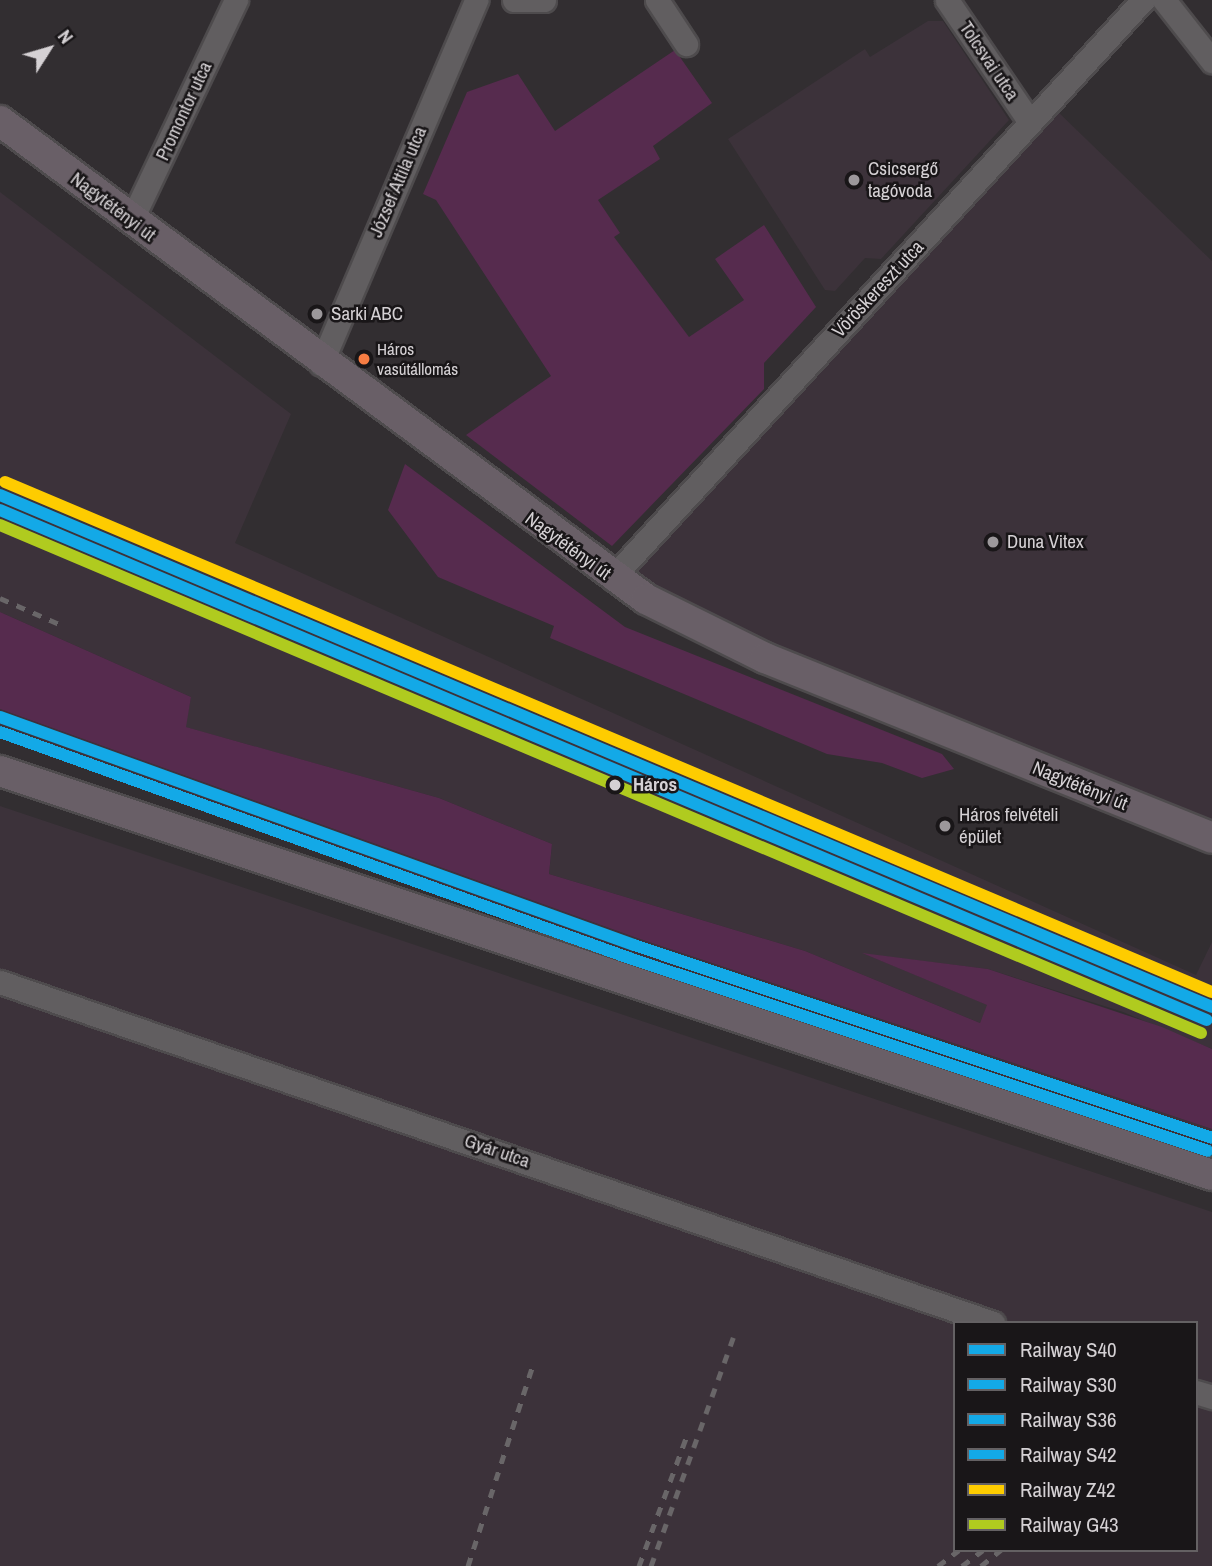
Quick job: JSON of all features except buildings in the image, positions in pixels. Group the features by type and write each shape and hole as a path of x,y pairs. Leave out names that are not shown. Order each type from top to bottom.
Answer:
{"main road":[{"name":"Nagytétényi út","path":"0,121 321,364 612,578 765,658 1212,838"},
{"path":"0,772 1212,1175"}],"street":[{"name":"Promontor utca","path":"131,221 236,0"},
{"name":"József Attila utca","path":"321,364 476,0"},
{"path":"514,0 544,0"},
{"path":"657,0 686,44"},
{"name":"Tolcsvai utca","path":"947,0 1030,122"},
{"name":"Vöröskereszt utca","path":"612,578 1143,0"},
{"path":"1164,0 1212,61"},
{"name":"Gyár utca","path":"0,982 987,1321"}],"shaded area":[{"name":"Csicsergő tagóvoda","path":"928,21 943,21 1009,120 881,259 865,258 835,291 825,290 728,139 865,49 870,57"},
{"path":"675,50 712,103 653,146 660,159 598,200 620,233 614,237 689,337 744,300 715,259 764,225 816,307 764,363 764,389 612,546 466,435 551,376 436,200 423,194 467,92 518,74 555,131"},
{"path":"1054,108 1212,261 1212,829 948,713 779,656 631,578 763,423"},
{"path":"0,192 291,414 235,543 1196,975 1212,942 1212,1049 1123,1012 988,969 865,954 988,1005 980,1023 805,951 549,874 552,844 439,798 185,727 191,697 0,612"},
{"path":"405,464 625,627 942,754 954,769 922,778 882,763 827,754 550,638 554,626 438,577 388,510"},
{"path":"0,612 191,697 186,727 439,798 552,844 549,874 805,951 980,1023 987,1005 862,953 988,969 1162,1027 1212,1049 1212,1129 637,938 0,709"},
{"path":"0,709 637,938 1212,1129 1212,1154 0,737"},
{"path":"0,806 1212,1212 1212,1566 0,1566"}],"railway":[{"path":"0,598 59,624"},
{"path":"651,1566 734,1335"},
{"path":"468,1566 534,1362"},
{"path":"639,1566 688,1433"},
{"path":"938,1566 956,1552"},
{"path":"962,1566 980,1552"},
{"path":"981,1566 998,1552"}],"rail line":[{"name":"Z42","path":"5,482 1212,992"},
{"name":"S40","path":"0,495 1212,1007"},
{"name":"S42","path":"0,510 1207,1020"},
{"name":"G43","path":"0,525 1201,1033"},
{"name":"S30","path":"0,717 634,945 1212,1138"},
{"name":"S36","path":"0,732 629,958 1208,1151"}],"place":[{"name":"Csicsergő tagóvoda","path":"854,180"},
{"name":"Sarki ABC","path":"317,314"},
{"name":"Háros vasútállomás","path":"364,359"},
{"name":"Duna Vitex","path":"993,542"},
{"name":"Háros","path":"615,785"},
{"name":"Háros felvételi épület","path":"945,826"}]}
